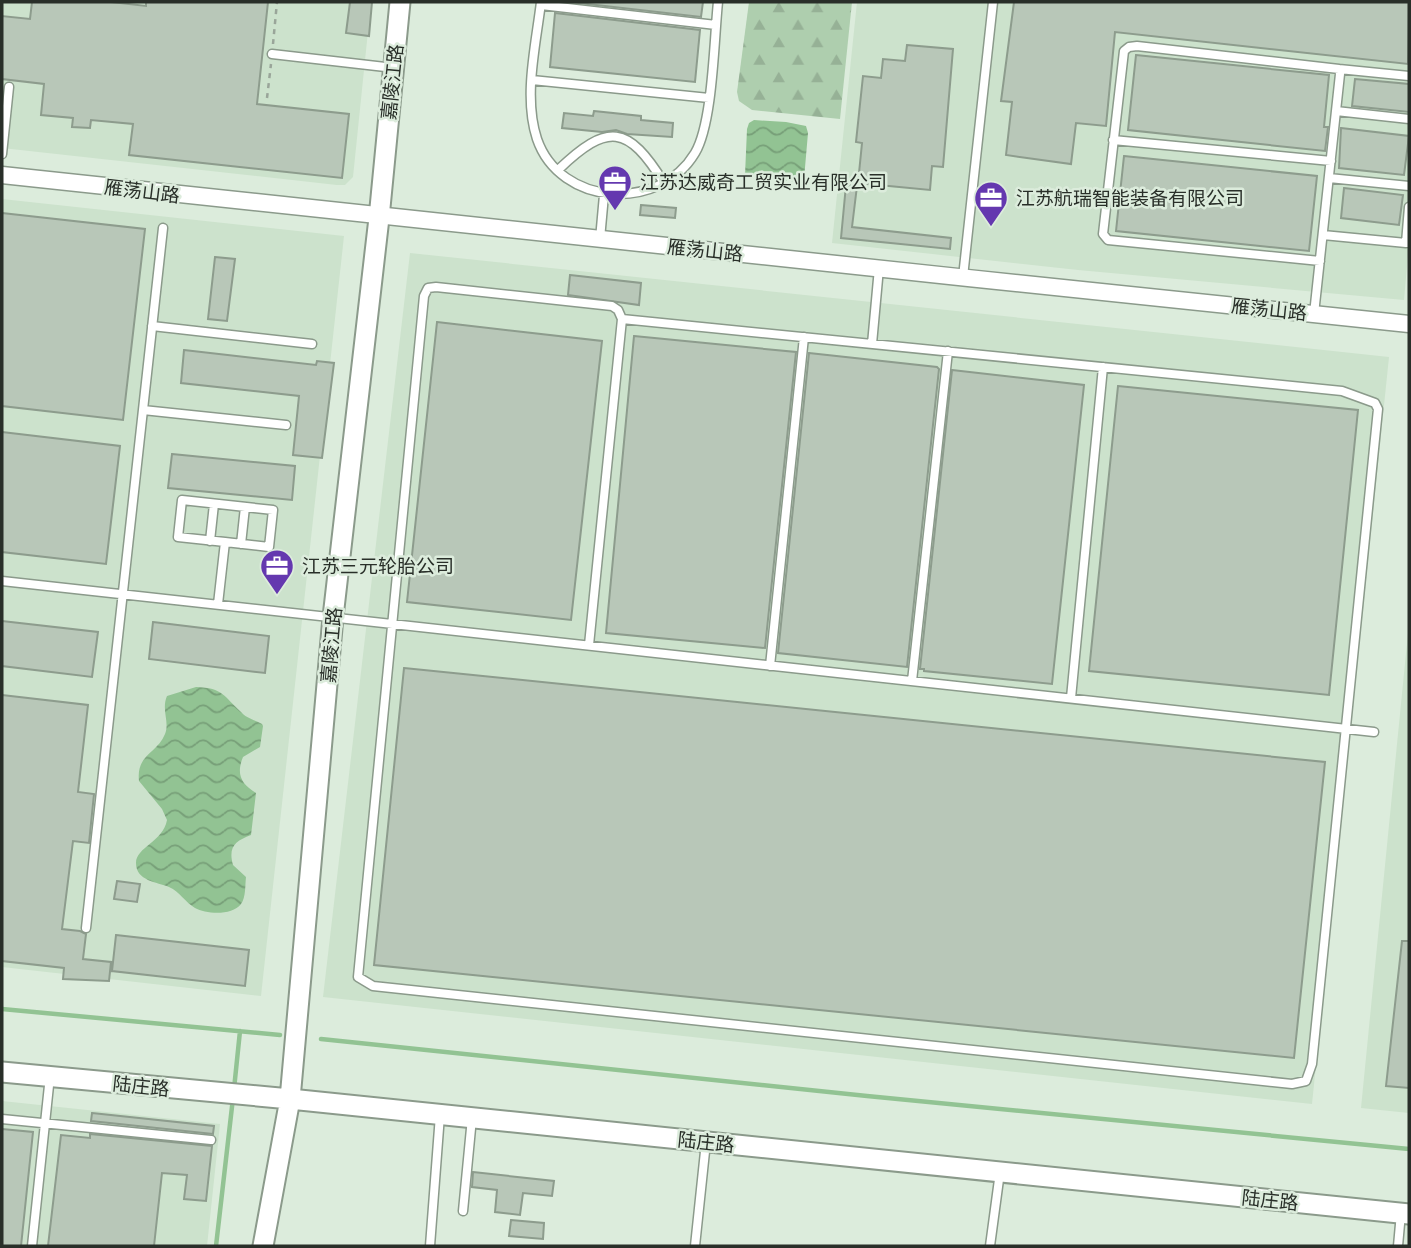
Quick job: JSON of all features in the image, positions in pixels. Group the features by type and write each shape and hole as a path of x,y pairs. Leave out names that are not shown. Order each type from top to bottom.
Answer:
{"street":[{"name":"嘉陵江路","path":"263,1246 290,1099 333,617 379,218 400,2"},
{"name":"雁荡山路","path":"2,175 379,218 1409,324"},
{"name":"陆庄路","path":"2,1072 290,1099 1405,1214"}],"lane":[{"path":"716,25 541,3 532,80 531,117 537,140 549,163 584,187 604,195 628,194 654,188 676,177 696,152 707,116 709,98 716,25 718,2"},
{"path":"963,277 993,2"},
{"path":"1320,261 1108,240 1103,234 1122,56 1129,47 1409,76"},
{"path":"272,54 394,68"},
{"path":"1314,314 1339,69"},
{"path":"532,80 709,98"},
{"path":"2,154 9,87"},
{"path":"1336,111 1409,118"},
{"path":"558,170 587,145 600,138 627,139 642,150 664,183"},
{"path":"1113,140 1331,161"},
{"path":"1329,178 1409,187"},
{"path":"600,239 604,195"},
{"path":"1322,235 1406,243 1409,207"},
{"path":"86,928 163,229"},
{"path":"872,344 879,268"},
{"path":"589,645 622,319 618,310 612,306 428,288 424,296 357,968 358,977 364,982 387,988 1300,1084 1306,1082 1312,1064 1378,409 1375,403 1342,391 622,319"},
{"path":"152,326 312,344"},
{"path":"770,666 804,337"},
{"path":"912,681 948,351"},
{"path":"1071,698 1103,367"},
{"path":"143,410 286,425"},
{"path":"183,500 245,507 273,510 269,547 178,537 183,500"},
{"path":"211,541 214,504"},
{"path":"241,544 245,507"},
{"path":"218,604 225,542"},
{"path":"2,581 1374,732"},
{"path":"32,1246 50,1076"},
{"path":"430,1246 440,1115"},
{"path":"463,1211 472,1118"},
{"path":"2,1119 211,1140"},
{"path":"695,1246 706,1142"},
{"path":"990,1246 1000,1172"},
{"path":"1398,1246 1405,1214"}],"shaded area":[{"path":"2,2 371,2 353,177 345,185 337,185 2,148"},
{"path":"857,2 1409,2 1409,244 1404,300 1078,270 832,243"},
{"path":"2,199 344,236 261,996 2,967"},
{"path":"410,253 1389,357 1312,1104 323,997"},
{"path":"1409,623 1409,1113 1361,1108"},
{"path":"2,1101 220,1124 207,1246 2,1246"}],"green space":[{"path":"749,2 852,2 840,119 752,110 739,101 737,92"}],"water":[{"path":"754,120 806,126 808,133 804,179 801,182 749,178 745,175 747,129 749,123"},
{"path":"196,687 218,691 243,714 263,726 260,747 243,757 240,769 243,782 256,793 251,835 237,842 232,849 233,865 246,877 245,894 241,904 232,911 212,913 195,908 173,889 139,874 136,863 140,853 165,828 167,820 162,809 139,781 141,765 165,734 167,696"}],"building":[{"path":"32,2 111,2 146,6 146,2 268,2 257,104 349,114 342,178 129,155 133,124 91,120 90,128 72,127 73,118 41,115 44,84 2,79 2,16 30,19"},
{"path":"350,2 372,2 369,36 346,33"},
{"path":"570,2 703,2 701,17"},
{"path":"1014,2 1409,2 1408,64 1115,32 1106,126 1076,123 1071,164 1006,155 1012,102 1001,101"},
{"path":"555,13 700,30 695,82 550,67"},
{"path":"907,45 953,49 943,167 932,166 930,190 858,183 862,143 856,142 863,76 881,78 883,59 905,61"},
{"path":"1136,55 1329,75 1324,127 1328,127 1325,151 1128,130"},
{"path":"1355,79 1409,84 1409,112 1352,106"},
{"path":"594,111 641,116 641,120 673,123 672,137 627,134 616,130 602,132 562,128 564,113 593,116"},
{"path":"1341,128 1409,136 1404,175 1339,168"},
{"path":"1124,156 1317,176 1309,251 1116,231"},
{"path":"846,185 857,186 852,227 951,238 950,249 841,238"},
{"path":"1344,188 1403,195 1399,225 1341,218"},
{"path":"641,205 676,208 675,218 640,215"},
{"path":"2,213 145,229 123,420 2,406"},
{"path":"215,257 235,259 227,321 208,319"},
{"path":"570,275 641,283 639,305 568,295"},
{"path":"437,322 602,341 571,620 407,602"},
{"path":"634,336 796,352 765,648 606,633"},
{"path":"184,350 316,365 317,361 334,363 322,458 293,455 299,396 181,383"},
{"path":"809,353 939,369 907,667 778,653"},
{"path":"952,370 1084,385 1052,684 920,669"},
{"path":"1118,386 1358,410 1329,695 1089,671"},
{"path":"2,432 120,446 106,564 2,552"},
{"path":"172,454 295,466 292,500 168,488"},
{"path":"2,621 98,632 92,677 2,666"},
{"path":"153,622 269,636 265,673 149,659"},
{"path":"404,668 1325,762 1294,1058 374,965"},
{"path":"2,695 88,705 78,792 94,794 89,843 73,841 62,929 86,934 83,959 111,962 109,981 63,979 64,968 2,961"},
{"path":"117,881 140,884 137,902 114,899"},
{"path":"116,935 249,950 245,986 112,971"},
{"path":"1402,941 1409,941 1409,1088 1386,1086"},
{"path":"92,1113 214,1126 213,1134 91,1121"},
{"path":"2,1129 33,1132 21,1246 2,1246"},
{"path":"90,1134 212,1146 206,1201 184,1199 187,1175 162,1173 154,1246 48,1246 61,1135 90,1138"},
{"path":"473,1172 554,1181 552,1196 523,1193 520,1215 495,1212 497,1190 472,1187"},
{"path":"511,1220 544,1223 543,1239 509,1236"}],"waterway":[{"path":"2,1009 280,1035"},
{"path":"234,1089 240,1031"},
{"path":"321,1039 1409,1149"},
{"path":"216,1246 233,1098"}],"place":[{"name":"江苏达威奇工贸实业有限公司","path":"615,212"},
{"name":"江苏航瑞智能装备有限公司","path":"991,228"},
{"name":"江苏三元轮胎公司","path":"277,596"}]}
